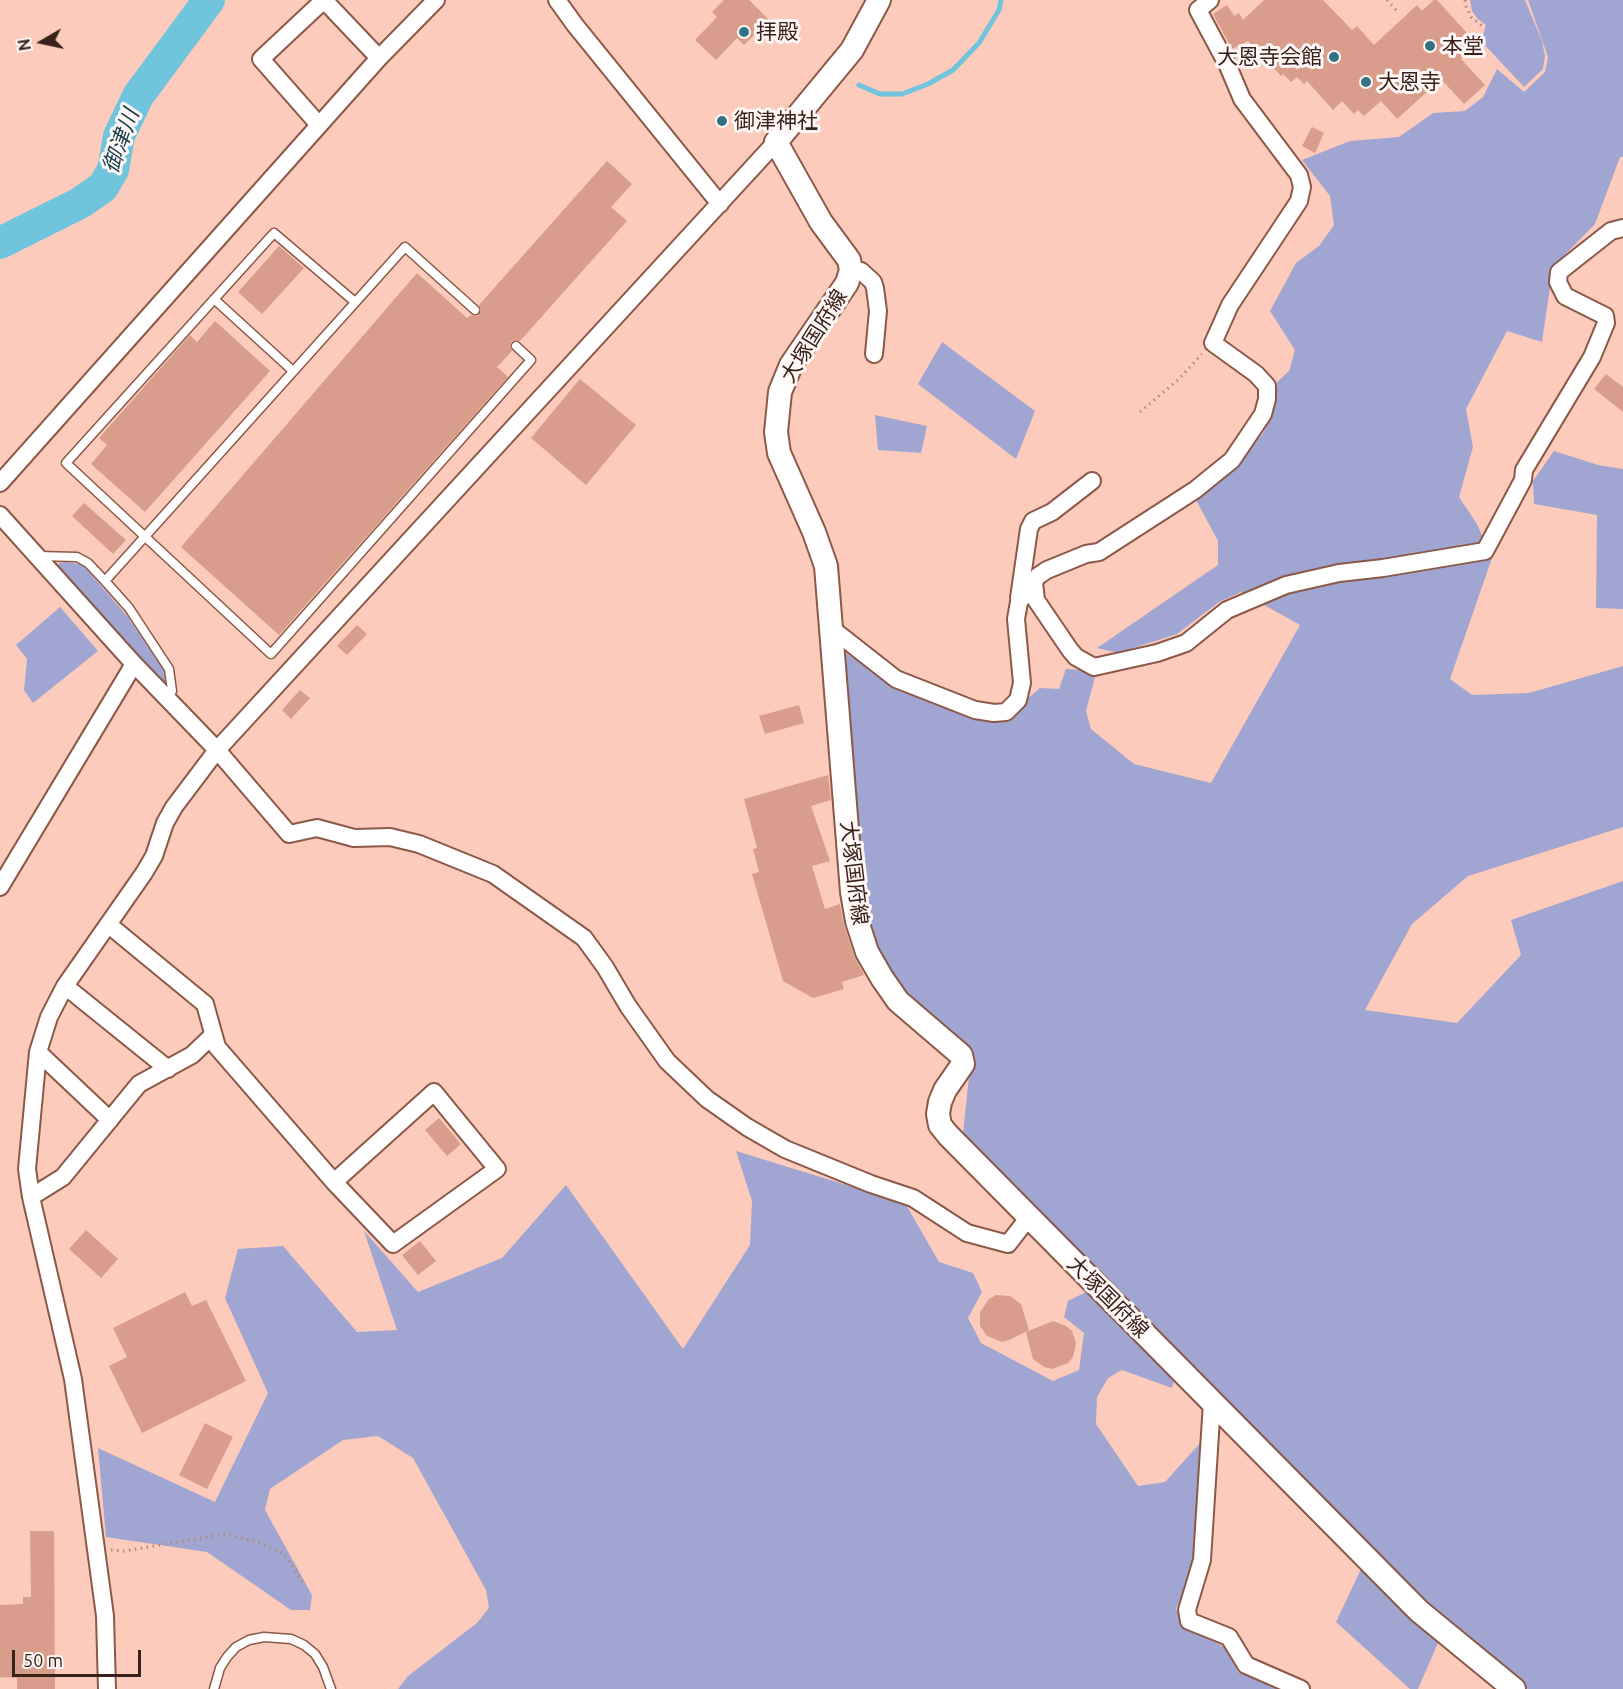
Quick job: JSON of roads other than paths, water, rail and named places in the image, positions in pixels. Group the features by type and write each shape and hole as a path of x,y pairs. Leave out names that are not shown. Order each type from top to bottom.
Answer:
{"main road":[{"path":"776,142 852,50 879,0"},
{"name":"大塚国府線","path":"776,142 820,222 849,260 851,270 847,283 791,365 780,392 776,432 779,453 814,532 826,567 852,892 857,921 867,952 898,1001 961,1055 963,1064 940,1102 938,1114 940,1125 1419,1611 1514,1689"}],"street":[{"path":"319,125 261,59 324,0 379,58"},
{"path":"0,483 379,58 436,0"},
{"path":"557,0 574,25 720,204"},
{"path":"1019,602 1024,592 1038,576 1047,570 1099,552 1195,490 1232,460 1263,414 1267,399 1267,386 1256,374 1212,343 1230,305 1299,201 1302,187 1299,175 1242,99 1228,66 1198,10 1210,0"},
{"path":"112,1688 108,1671 105,1616 73,1379 31,1197 27,1169 38,1052 50,1017 65,986 109,925 154,856 165,824 174,807 217,750 776,142"},
{"path":"1034,583 1036,600 1070,650 1076,657 1094,667 1157,653 1186,643 1227,610 1286,585 1339,573 1485,551 1523,480 1524,471 1592,357 1606,323 1605,316 1565,296 1558,282 1559,272 1611,231 1623,228"},
{"path":"851,270 861,271 873,282 875,288 878,311 874,354"},
{"path":"831,628 896,679 975,710 1006,712 1018,700 1022,684 1016,619 1029,529 1034,521 1052,512 1092,481"},
{"path":"0,515 134,664 217,750 289,834 317,828 354,838 390,837 418,844 493,874 584,938 667,1061 707,1099 747,1127 785,1149 871,1184 913,1198 967,1233 1008,1244 1029,1217"},
{"path":"0,887 134,664"},
{"path":"109,925 205,1004 217,1047 334,1182 393,1244 497,1169 434,1092 334,1182"},
{"path":"65,986 168,1069"},
{"path":"31,1197 63,1177 140,1084 192,1056 213,1035"},
{"path":"38,1052 110,1120"},
{"path":"1212,1402 1202,1560 1186,1610 1189,1621 1229,1637 1246,1665 1301,1689"}],"lane":[{"path":"355,302 274,233 66,463 271,654 531,360 516,346"},
{"path":"105,581 405,247 475,310"},
{"path":"214,299 294,371"},
{"path":"37,556 77,557 88,563 105,581 129,608 170,669 172,691 168,699"},
{"path":"214,1689 219,1668 236,1647 249,1640 264,1637 291,1639 304,1645 315,1654 323,1667 331,1689"}],"waterway":[{"name":"御津川","path":"0,243 80,203 103,187 113,170 119,136 138,96 209,0"},
{"path":"859,85 880,94 902,94 928,84 953,70 979,43 999,10 1001,0"}],"place":[{"name":"拝殿","path":"744,32"},
{"name":"本堂","path":"1430,46"},
{"name":"大恩寺会館","path":"1334,57"},
{"name":"大恩寺","path":"1366,82"},
{"name":"御津神社","path":"722,121"}]}
